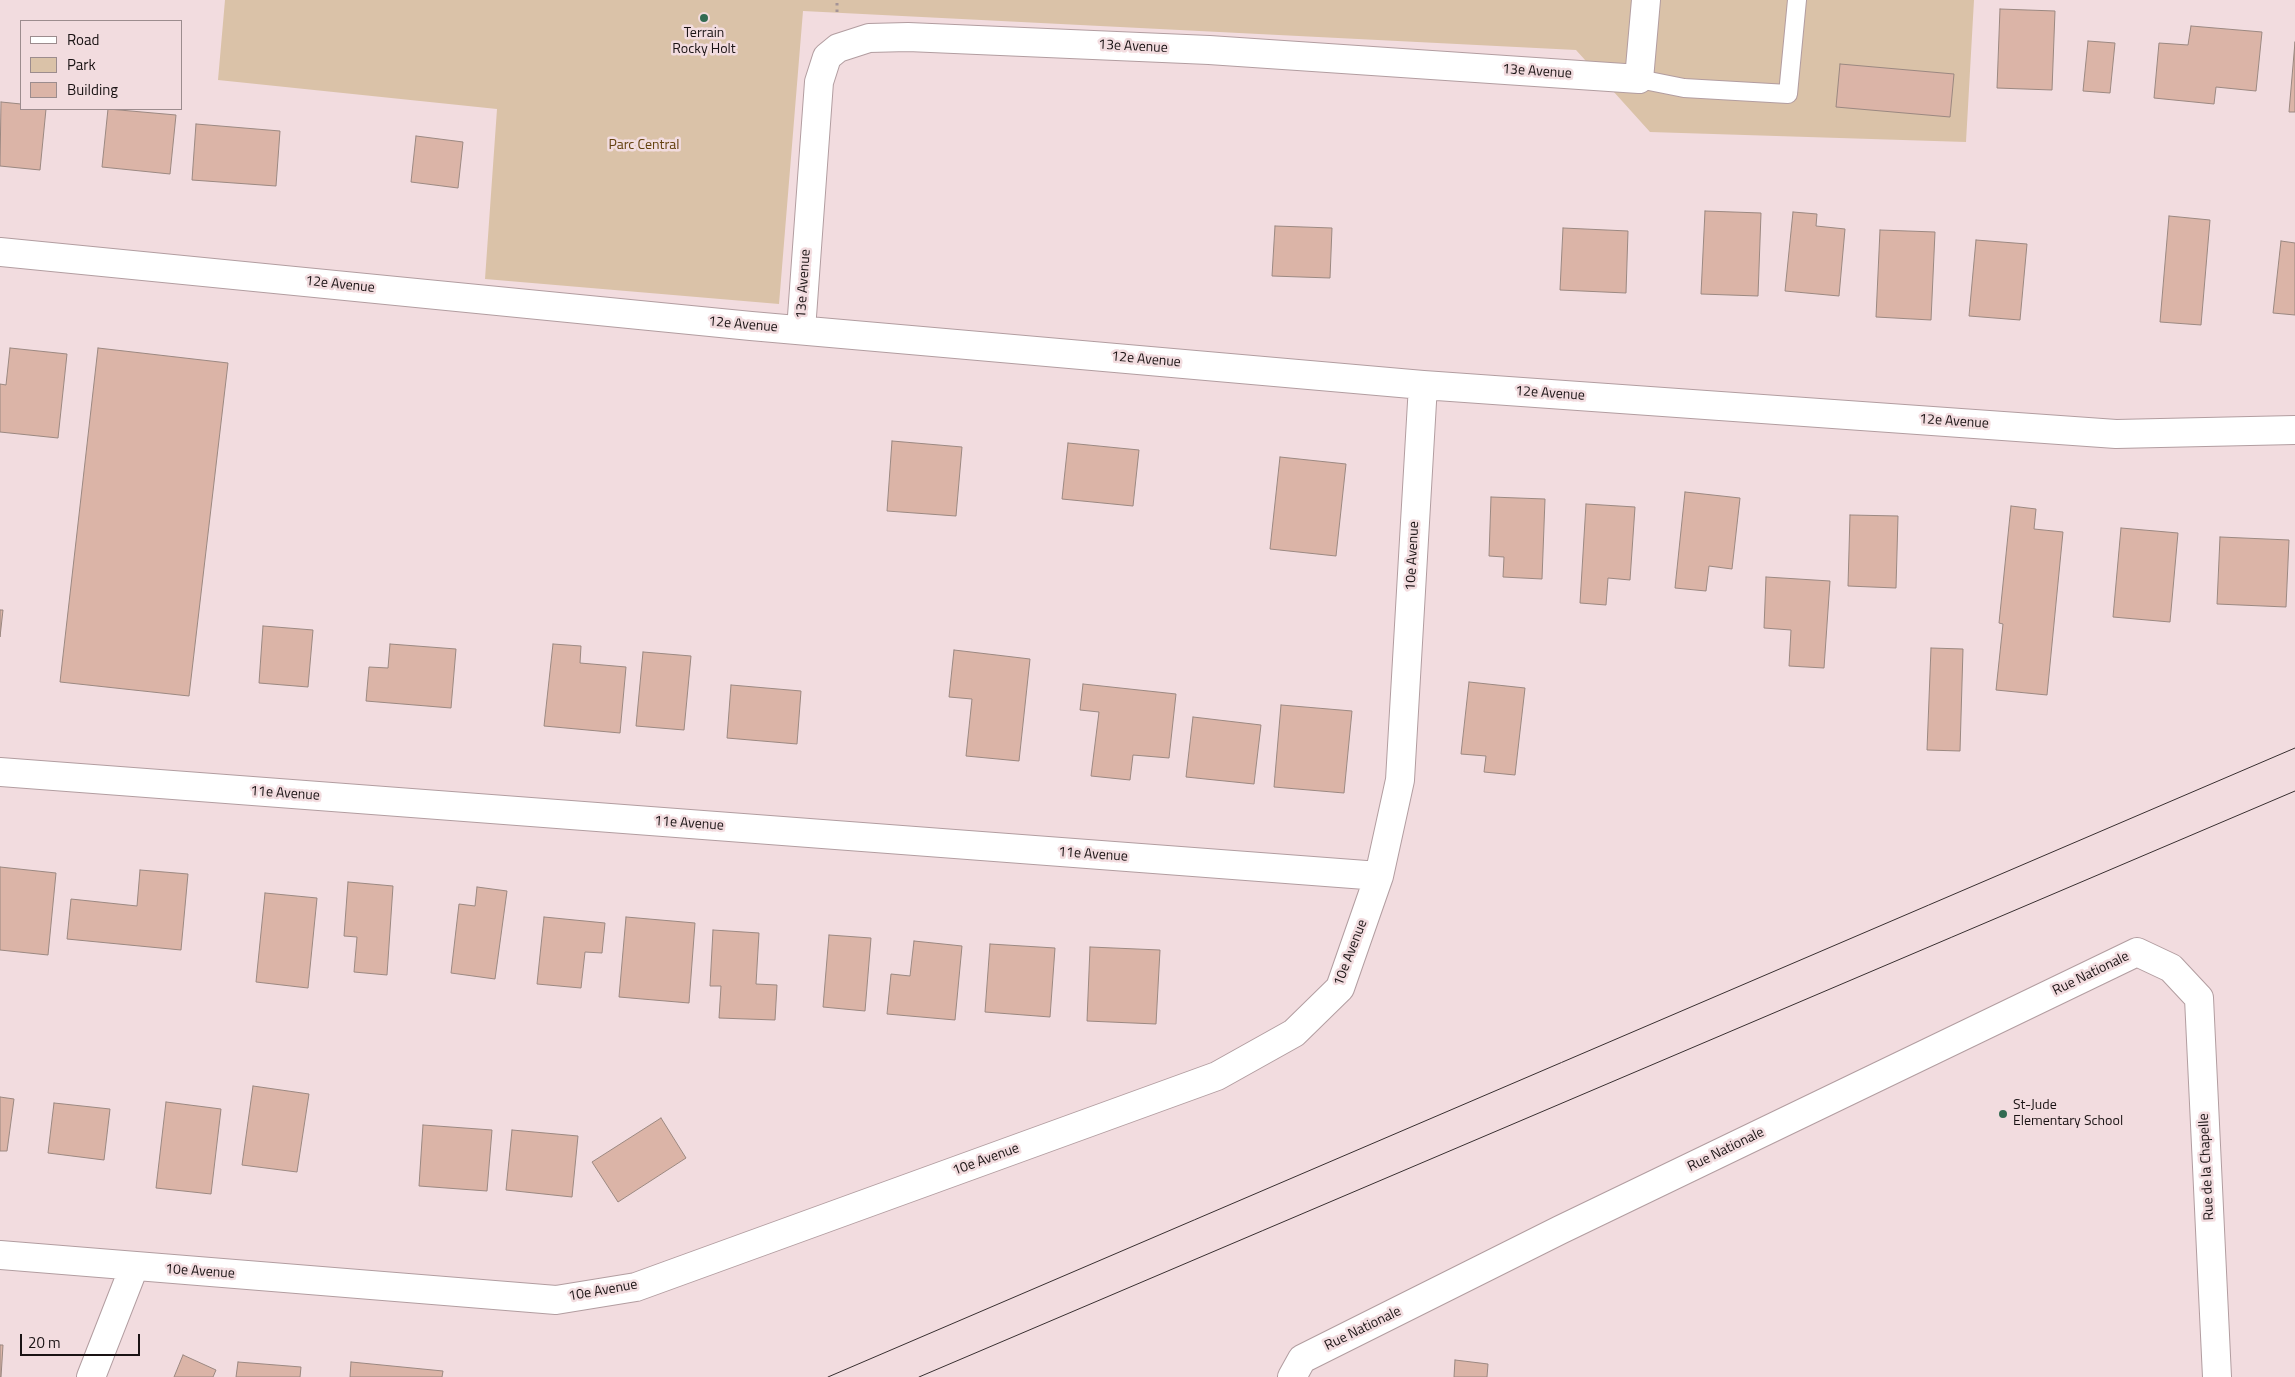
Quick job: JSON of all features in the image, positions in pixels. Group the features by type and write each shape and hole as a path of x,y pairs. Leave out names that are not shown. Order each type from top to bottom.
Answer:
{"street":[{"path":"1639,79 1646,0"},
{"name":"13e Avenue","path":"801,330 819,82 827,57 838,48 868,38 908,36 1209,50 1639,79"},
{"name":"12e Avenue","path":"0,252 801,330 1423,385 2116,434 2295,430"},
{"name":"10e Avenue","path":"0,1255 556,1300 636,1287 1217,1076 1294,1033 1340,988 1379,876 1400,780 1423,385"},
{"name":"11e Avenue","path":"0,772 1379,876"},
{"name":"Rue Nationale","path":"1292,1377 1302,1359 1560,1230 2136,952 2171,968"},
{"name":"Rue de la Chapelle","path":"2171,968 2199,998 2217,1377"},
{"path":"91,1377 134,1267"}],"lane":[{"path":"1639,79 1684,88 1788,94 1797,0"}],"green space":[{"name":"Parc Central","path":"225,0 1974,0 1966,142 1650,132 1576,50 803,11 779,304 485,279 497,109 218,80"}],"building":[{"path":"2000,9 2055,11 2052,90 1997,88"},
{"path":"2191,26 2262,32 2256,91 2216,87 2214,104 2154,98 2159,43 2188,45"},
{"path":"2088,41 2115,43 2110,93 2083,91"},
{"path":"2295,42 2295,112 2289,112"},
{"path":"1840,64 1954,74 1950,117 1836,107"},
{"path":"1,102 20,104 20,110 46,110 40,170 0,166"},
{"path":"108,110 176,115 170,174 102,167"},
{"path":"196,124 280,131 276,186 192,180"},
{"path":"416,136 463,142 458,188 411,182"},
{"path":"1705,211 1761,213 1758,296 1701,294"},
{"path":"1793,212 1817,214 1816,226 1845,229 1839,296 1785,291"},
{"path":"2169,216 2210,220 2201,325 2160,322"},
{"path":"1275,226 1332,228 1330,278 1272,276"},
{"path":"1563,228 1628,231 1626,293 1560,290"},
{"path":"1880,230 1935,232 1931,320 1876,317"},
{"path":"1976,240 2027,244 2020,320 1969,316"},
{"path":"2281,241 2295,243 2295,315 2273,313"},
{"path":"10,348 67,354 58,438 0,432 0,384 6,385"},
{"path":"98,348 228,363 189,696 60,682"},
{"path":"892,441 962,447 956,516 887,511"},
{"path":"1068,443 1139,450 1133,506 1062,499"},
{"path":"1280,457 1346,464 1336,556 1270,549"},
{"path":"1685,492 1740,498 1732,569 1709,566 1706,591 1675,588"},
{"path":"1491,497 1545,499 1542,579 1503,577 1504,557 1489,556"},
{"path":"1586,504 1635,507 1630,580 1608,578 1606,605 1580,603"},
{"path":"2011,506 2036,509 2034,529 2063,532 2047,695 1996,690 2003,624 1999,623"},
{"path":"1850,515 1898,516 1896,588 1848,586"},
{"path":"2121,528 2178,533 2170,622 2113,617"},
{"path":"2220,537 2289,540 2286,607 2217,604"},
{"path":"1766,577 1830,581 1824,668 1789,666 1791,630 1764,628"},
{"path":"0,610 3,610 0,637"},
{"path":"263,626 313,630 308,687 259,683"},
{"path":"390,644 456,649 451,708 366,701 369,667 388,668"},
{"path":"553,644 581,646 580,663 626,667 620,733 544,726"},
{"path":"1931,648 1963,649 1960,751 1927,750"},
{"path":"954,650 1030,659 1019,761 966,756 972,699 949,697"},
{"path":"643,652 691,656 684,730 636,726"},
{"path":"1469,682 1525,688 1515,775 1484,772 1486,756 1461,754"},
{"path":"1083,684 1176,694 1169,758 1133,755 1130,780 1091,776 1099,712 1080,710"},
{"path":"731,685 801,691 797,744 727,738"},
{"path":"1281,705 1352,711 1344,793 1274,787"},
{"path":"1193,717 1261,725 1254,784 1186,777"},
{"path":"0,867 56,873 48,955 0,950"},
{"path":"140,870 188,874 181,950 67,939 71,899 137,906"},
{"path":"348,882 393,886 387,975 354,972 357,937 344,936"},
{"path":"477,887 507,891 495,979 451,973 459,904 475,906"},
{"path":"265,893 317,898 308,988 256,982"},
{"path":"544,917 605,923 602,953 585,952 581,988 537,984"},
{"path":"626,917 695,923 689,1003 619,997"},
{"path":"713,930 759,933 756,984 777,985 775,1020 719,1018 721,986 710,986"},
{"path":"829,935 871,938 865,1011 823,1007"},
{"path":"914,941 962,946 955,1020 887,1014 891,974 910,976"},
{"path":"990,944 1055,948 1050,1017 985,1012"},
{"path":"1090,947 1160,950 1156,1024 1087,1021"},
{"path":"253,1086 309,1094 297,1172 242,1165"},
{"path":"0,1097 14,1099 7,1151 0,1151"},
{"path":"166,1102 221,1109 211,1194 156,1188"},
{"path":"54,1103 110,1109 104,1160 48,1153"},
{"path":"661,1118 686,1158 618,1202 592,1162"},
{"path":"423,1125 492,1130 487,1191 419,1186"},
{"path":"512,1130 578,1136 572,1197 506,1190"},
{"path":"0,1345 3,1345 1,1377 0,1377"},
{"path":"183,1355 216,1370 213,1377 174,1377"},
{"path":"1455,1360 1488,1364 1487,1377 1454,1377"},
{"path":"238,1362 301,1367 300,1377 236,1377"},
{"path":"351,1362 443,1371 442,1377 350,1377"}],"tram line":[{"path":"828,1377 2295,748"},
{"path":"919,1377 2295,791"}],"place":[{"name":"Terrain Rocky Holt","path":"704,18"},
{"name":"St-Jude Elementary School","path":"2003,1114"}]}
